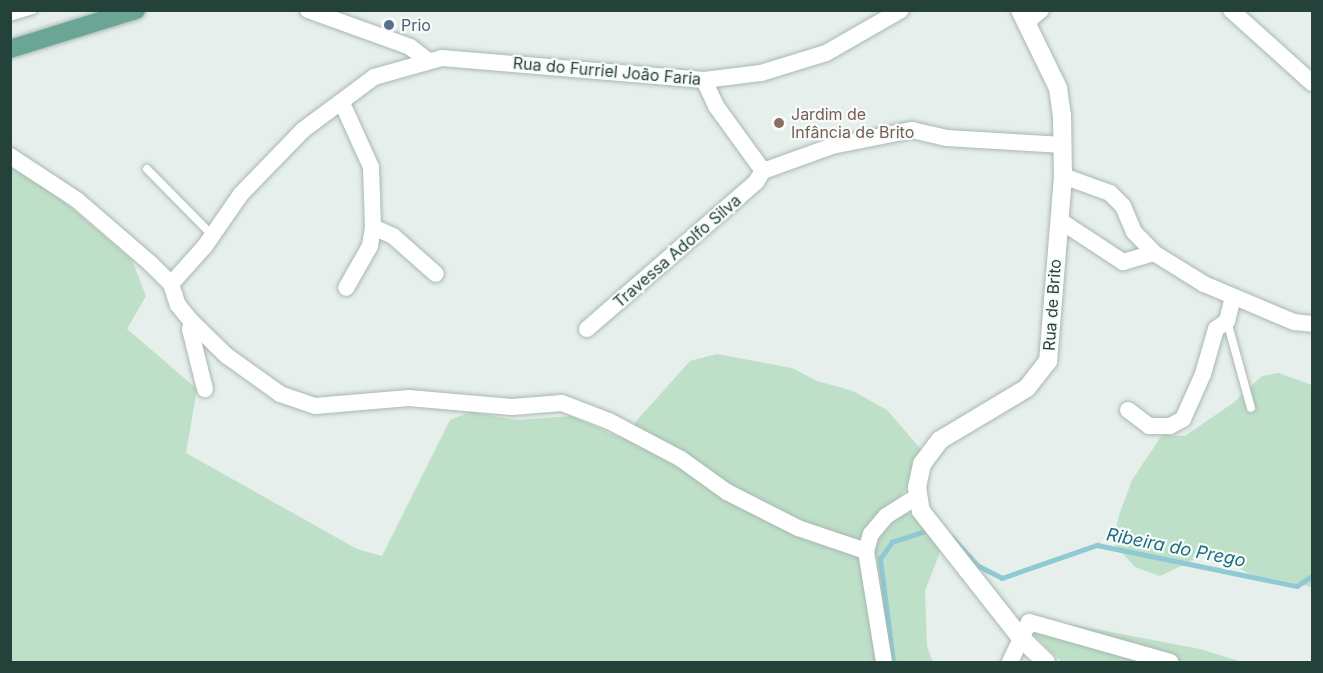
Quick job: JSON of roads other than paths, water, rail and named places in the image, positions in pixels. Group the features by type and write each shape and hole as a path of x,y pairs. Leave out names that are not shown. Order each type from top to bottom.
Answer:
{"main road":[{"path":"10,49 136,10"}],"street":[{"path":"308,10 410,47 427,60"},
{"name":"Rua do Furriel João Faria","path":"427,60 495,62 704,80 761,74 826,53 902,10"},
{"path":"1232,10 1312,83"},
{"name":"Rua de Brito","path":"918,496 922,465 940,440 1027,388 1042,374 1048,361 1063,176 1063,145 1058,88 1030,14"},
{"path":"171,284 212,235 241,194 303,130 374,77 427,60"},
{"path":"704,80 716,106 763,171 832,146 912,130 947,138 1063,145"},
{"path":"342,103 371,167 373,227 370,246 346,288"},
{"path":"10,156 77,200 171,284 178,305 227,356 280,394 315,406 409,398 512,407 562,403 609,421 681,459 727,492 798,528 866,551"},
{"name":"Travessa Adolfo Silva","path":"587,328 756,182 763,171"},
{"path":"1063,176 1110,193 1123,206 1134,232 1154,253 1204,284 1311,326"},
{"path":"1059,220 1124,262 1154,253"},
{"path":"373,227 393,236 436,274"},
{"path":"1128,410 1149,426 1170,426 1183,419 1203,374 1216,328 1227,321 1233,297"},
{"path":"192,322 190,329 205,389"},
{"path":"884,663 866,551 871,534 886,516 918,496 921,511 1020,637 1046,663"},
{"path":"1010,663 1020,637 1029,622 1170,663"}],"lane":[{"path":"10,17 33,10"},
{"path":"147,169 212,235"},
{"path":"1227,321 1251,408"}],"waterway":[{"name":"Ribeira do Prego","path":"893,662 880,559 892,542 922,532"},
{"name":"Ribeira do Prego","path":"952,537 977,565 1002,578 1097,545 1297,586 1312,576"}],"place":[{"name":"Prio","path":"389,25"},
{"name":"Jardim de Infância de Brito","path":"779,123"}]}
